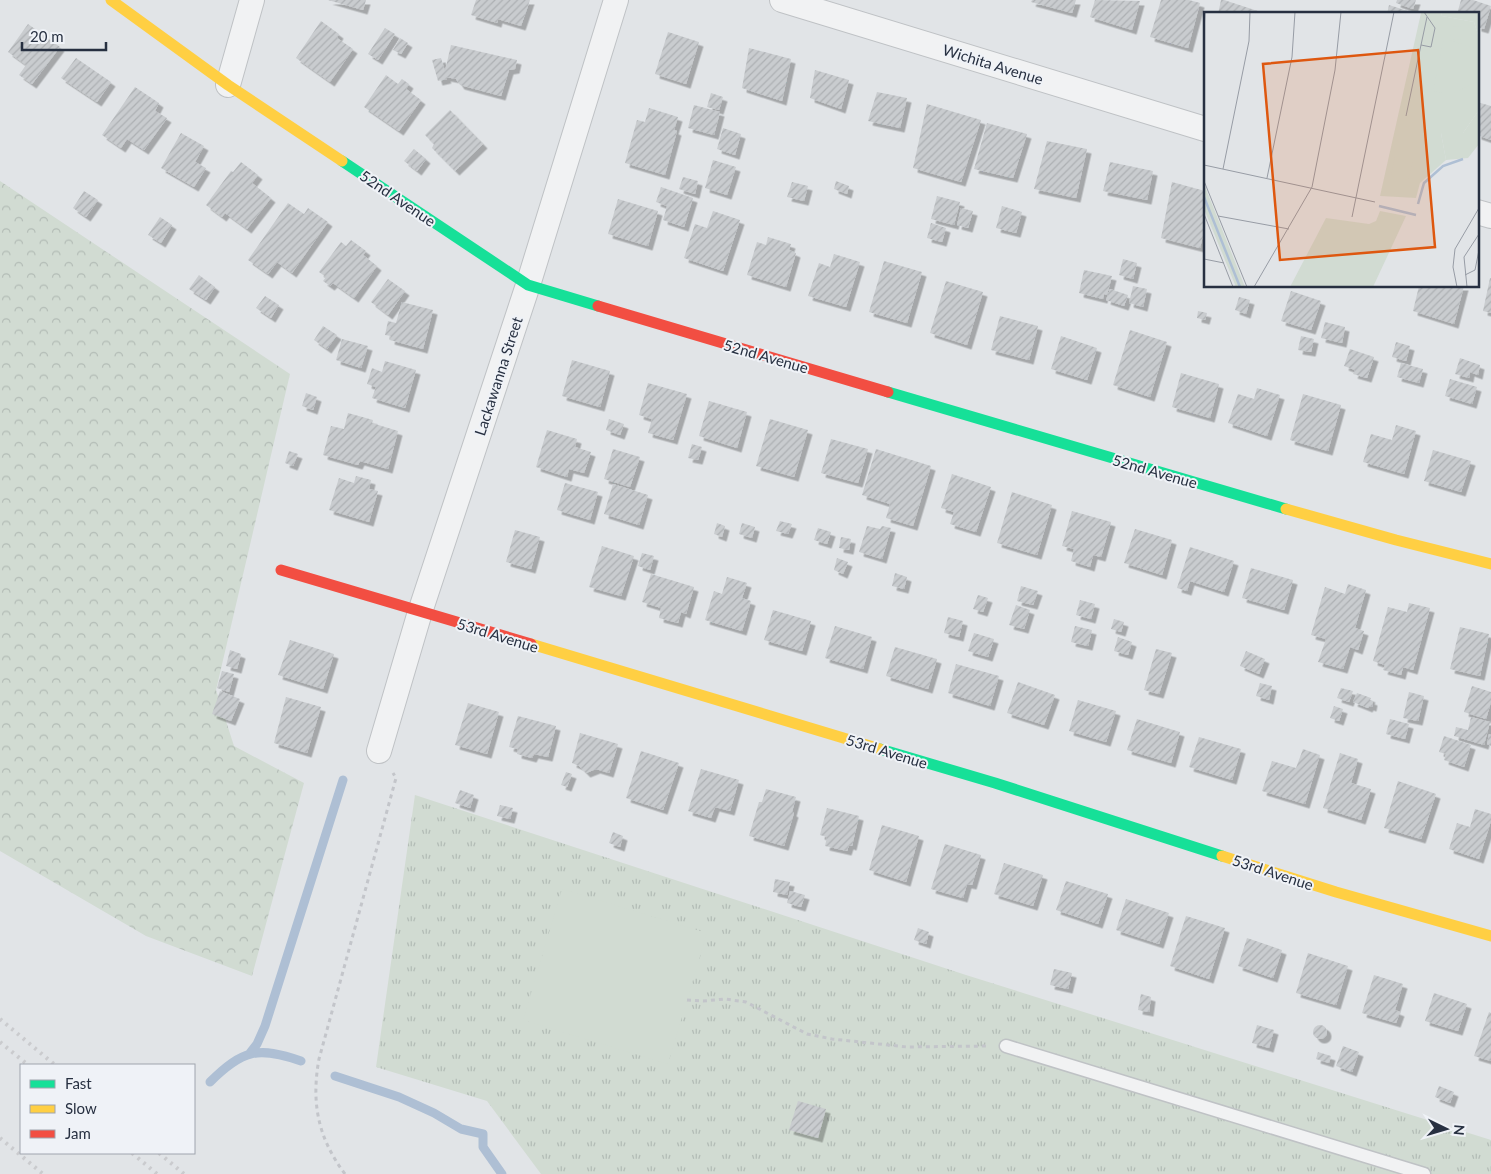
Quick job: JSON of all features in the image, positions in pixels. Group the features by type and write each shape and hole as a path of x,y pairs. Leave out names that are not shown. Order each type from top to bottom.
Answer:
{"street":[{"name":"52nd Avenue","path":"111,0 228,85 528,285 1289,510 1491,564"},
{"path":"228,85 252,0"},
{"name":"Lackawanna Street","path":"379,751 420,612 528,285 616,0"},
{"name":"Wichita Avenue","path":"782,0 1204,129"},
{"path":"1478,212 1491,216"},
{"name":"53rd Avenue","path":"281,570 995,783 1336,892 1491,936"}],"lane":[{"path":"1006,1046 1424,1174"}],"path":[{"path":"345,1174 336,1162 317,1115 316,1079 322,1050 396,778 379,751"},
{"path":"688,1000 725,999 746,1002 807,1034 832,1039 907,1047 1006,1046"}],"green space":[{"path":"0,181 290,374 216,690 234,746 304,783 252,976 146,936 0,851"},
{"path":"415,795 966,975 1491,1140 1491,1174 541,1174 487,1101 376,1067"},
{"path":"562,889 707,933 668,1064 523,1020"}],"building":[{"path":"328,0 366,0 363,10"},
{"path":"476,0 530,0 521,26 498,19 497,23 471,15"},
{"path":"1032,0 1076,0 1072,13 1031,2"},
{"path":"1095,0 1140,1 1132,30 1090,17"},
{"path":"1161,0 1189,0 1200,3 1188,48 1150,37"},
{"path":"1221,0 1224,0 1261,12 1218,12"},
{"path":"1397,0 1416,0 1413,9 1396,3"},
{"path":"1461,0 1473,0 1491,6 1484,29 1478,27 1478,12 1458,12"},
{"path":"1389,5 1411,12 1387,12"},
{"path":"321,21 339,34 337,38 353,49 330,82 296,58"},
{"path":"28,24 60,47 32,84 19,75 26,65 8,52"},
{"path":"385,28 395,34 378,60 368,54"},
{"path":"668,32 699,42 686,84 655,74"},
{"path":"400,38 408,43 401,54 393,50"},
{"path":"451,45 517,60 515,69 509,70 501,96 460,85 456,79 446,77 447,79 438,81 432,60 441,58 445,71"},
{"path":"749,48 791,59 782,101 742,88"},
{"path":"76,58 111,82 97,102 61,78"},
{"path":"815,70 849,80 841,109 810,98"},
{"path":"386,75 398,84 402,79 409,84 406,89 421,100 399,131 364,107"},
{"path":"135,87 159,103 155,111 167,118 144,150 127,139 121,148 102,135"},
{"path":"877,92 907,98 900,128 868,121"},
{"path":"711,93 723,97 719,110 707,107"},
{"path":"1478,102 1491,106 1491,140 1478,135"},
{"path":"927,104 981,120 961,182 913,168"},
{"path":"694,105 720,112 714,135 688,128"},
{"path":"649,108 678,117 674,130 677,131 665,175 625,163 637,120 645,122"},
{"path":"450,110 483,144 455,171 432,148 434,144 425,135"},
{"path":"987,123 1027,134 1013,178 974,169"},
{"path":"723,128 741,134 735,155 717,149"},
{"path":"181,133 204,146 195,162 206,168 194,187 161,168"},
{"path":"1047,141 1087,149 1076,198 1034,189"},
{"path":"414,149 426,159 417,171 404,161"},
{"path":"713,160 736,167 727,195 705,188"},
{"path":"241,162 258,175 252,183 271,198 247,229 225,213 222,217 206,205 231,171 233,172"},
{"path":"1110,162 1153,171 1147,200 1103,191"},
{"path":"683,177 698,181 695,194 679,189"},
{"path":"836,181 849,186 847,194 834,189"},
{"path":"792,182 808,186 804,201 787,197"},
{"path":"1172,182 1204,191 1204,231 1200,248 1161,238"},
{"path":"661,187 693,198 684,227 663,220 667,206 656,202"},
{"path":"84,191 98,200 86,217 73,208"},
{"path":"937,196 960,202 954,225 931,219"},
{"path":"618,199 658,211 648,246 608,234"},
{"path":"288,203 304,214 308,208 328,222 292,273 277,262 268,274 248,260"},
{"path":"1002,206 1022,212 1016,233 996,228"},
{"path":"961,208 973,211 968,228 957,225"},
{"path":"713,211 740,220 723,271 684,258 695,224 707,228"},
{"path":"160,217 172,225 161,243 148,235"},
{"path":"931,223 946,228 942,242 927,238"},
{"path":"768,237 791,244 789,250 796,253 786,287 747,275 757,242 766,245"},
{"path":"351,240 366,251 363,255 377,266 354,298 333,283 330,286 323,281 326,277 319,272 341,242 346,246"},
{"path":"834,254 860,262 846,307 808,296 819,263 830,267"},
{"path":"1123,259 1137,263 1133,279 1119,275"},
{"path":"884,261 922,272 907,323 869,312"},
{"path":"1084,270 1112,276 1107,295 1104,294 1103,299 1079,293"},
{"path":"199,275 215,287 206,300 189,289"},
{"path":"1491,278 1491,313 1483,311"},
{"path":"388,279 405,291 388,315 371,302"},
{"path":"946,281 983,292 967,345 930,333"},
{"path":"1133,286 1147,289 1143,307 1129,303"},
{"path":"1419,288 1463,288 1454,324 1413,311"},
{"path":"1110,289 1128,295 1124,306 1106,300"},
{"path":"1291,291 1321,301 1311,330 1281,321"},
{"path":"265,296 279,305 271,318 256,308"},
{"path":"1239,297 1250,300 1246,314 1235,310"},
{"path":"402,302 433,310 423,349 390,340 391,336 385,335 388,321 396,323"},
{"path":"1198,311 1207,313 1205,320 1197,318"},
{"path":"1000,316 1038,326 1029,360 991,350"},
{"path":"1325,322 1345,327 1342,343 1321,338"},
{"path":"323,326 337,335 327,349 314,340"},
{"path":"1130,330 1167,342 1150,397 1113,385"},
{"path":"1061,336 1097,348 1087,380 1051,369"},
{"path":"1301,336 1314,339 1311,352 1298,350"},
{"path":"342,339 368,346 361,368 336,360"},
{"path":"1396,342 1410,346 1406,361 1392,357"},
{"path":"1350,349 1374,357 1367,378 1353,374 1355,370 1344,366"},
{"path":"1460,358 1480,365 1478,375 1470,372 1469,378 1455,374"},
{"path":"572,360 610,371 600,407 562,396"},
{"path":"385,361 416,370 405,408 372,398 376,387 367,384 372,368 382,372"},
{"path":"1401,363 1423,369 1419,383 1397,377"},
{"path":"1181,373 1219,384 1210,418 1172,407"},
{"path":"1450,379 1477,387 1472,404 1445,396"},
{"path":"648,383 687,394 673,440 648,433 652,419 639,415"},
{"path":"1257,388 1280,395 1267,436 1228,423 1238,394 1254,399"},
{"path":"306,393 317,397 313,410 302,406"},
{"path":"1303,394 1341,405 1328,451 1290,440"},
{"path":"709,401 747,412 737,448 699,436"},
{"path":"348,413 373,420 372,423 398,431 388,469 360,461 358,465 323,455 331,426 344,429"},
{"path":"609,419 624,424 620,435 606,430"},
{"path":"770,419 808,430 794,477 756,466"},
{"path":"1396,425 1416,431 1404,474 1363,462 1371,434 1392,440"},
{"path":"547,430 577,439 575,447 591,452 584,473 569,469 567,477 536,467"},
{"path":"831,439 868,449 858,483 821,473"},
{"path":"692,444 702,447 698,460 688,458"},
{"path":"613,449 640,457 630,487 604,479"},
{"path":"876,449 931,466 913,526 886,518 890,504 862,495"},
{"path":"1433,450 1471,461 1461,492 1424,481"},
{"path":"289,451 298,454 293,466 285,463"},
{"path":"952,474 991,487 976,532 950,524 954,512 941,508"},
{"path":"356,476 371,480 369,489 378,491 369,522 329,510 339,478 354,483"},
{"path":"565,483 598,492 590,520 557,510"},
{"path":"613,484 648,495 639,525 604,514"},
{"path":"1012,492 1052,505 1037,555 997,543"},
{"path":"1072,511 1111,522 1101,557 1093,555 1090,567 1071,561 1074,549 1062,546"},
{"path":"780,521 792,524 788,534 776,531"},
{"path":"717,523 725,526 722,537 714,534"},
{"path":"742,523 755,527 752,538 739,534"},
{"path":"867,526 880,529 882,526 891,528 882,559 859,552"},
{"path":"818,528 831,532 827,544 814,540"},
{"path":"1135,529 1172,540 1162,575 1124,563"},
{"path":"515,530 540,537 531,569 506,562"},
{"path":"841,537 851,539 849,550 839,548"},
{"path":"602,546 634,556 621,596 589,587"},
{"path":"1190,547 1234,561 1224,592 1190,581 1187,591 1177,588"},
{"path":"642,553 654,556 650,570 638,566"},
{"path":"837,558 848,562 843,574 834,570"},
{"path":"1251,568 1293,580 1284,610 1242,598"},
{"path":"895,573 907,577 904,589 892,586"},
{"path":"651,574 694,587 686,614 681,612 678,623 659,618 661,608 642,602"},
{"path":"727,577 747,583 742,598 751,601 742,631 705,620 714,591 722,594"},
{"path":"1348,584 1366,590 1355,628 1364,631 1358,650 1350,647 1343,669 1318,662 1326,639 1311,635 1325,587 1345,594"},
{"path":"1021,586 1038,591 1033,605 1017,601"},
{"path":"978,595 988,598 983,612 973,609"},
{"path":"1080,600 1095,604 1091,619 1076,615"},
{"path":"1409,603 1430,608 1413,670 1403,667 1401,675 1383,670 1385,665 1373,661 1388,607 1407,612"},
{"path":"1016,605 1030,610 1024,629 1009,625"},
{"path":"773,610 811,621 802,651 764,640"},
{"path":"948,617 963,621 959,637 944,633"},
{"path":"1114,619 1124,622 1121,632 1111,629"},
{"path":"835,626 872,637 863,669 825,658"},
{"path":"1075,626 1092,630 1088,646 1071,642"},
{"path":"1460,627 1489,634 1480,676 1450,669"},
{"path":"974,633 994,639 988,657 968,651"},
{"path":"1118,637 1132,642 1128,655 1114,651"},
{"path":"290,640 334,654 323,689 278,675"},
{"path":"895,647 937,659 928,689 886,676"},
{"path":"1156,649 1172,653 1159,694 1144,690"},
{"path":"230,650 241,654 237,669 226,666"},
{"path":"1246,651 1265,659 1259,674 1240,666"},
{"path":"956,664 999,676 990,706 948,693"},
{"path":"222,671 234,674 229,692 217,688"},
{"path":"1018,682 1055,695 1044,725 1007,713"},
{"path":"1260,683 1272,686 1269,700 1256,696"},
{"path":"1472,686 1491,692 1491,702 1486,719 1464,712"},
{"path":"1341,688 1353,691 1349,702 1337,698"},
{"path":"220,691 240,699 231,721 212,714"},
{"path":"1409,692 1424,696 1418,721 1403,718"},
{"path":"1357,693 1371,698 1370,700 1373,701 1372,707 1369,706 1368,708 1353,702"},
{"path":"286,697 321,707 307,753 274,743"},
{"path":"1078,700 1116,711 1106,742 1069,731"},
{"path":"468,703 499,712 487,754 455,745"},
{"path":"1334,706 1343,709 1339,721 1330,718"},
{"path":"518,716 556,726 548,757 534,754 532,758 517,754 518,749 509,747"},
{"path":"1471,717 1490,722 1484,745 1454,736 1456,727 1468,730"},
{"path":"1137,719 1180,732 1171,763 1127,750"},
{"path":"1390,719 1409,724 1405,739 1386,734"},
{"path":"580,733 618,744 609,773 596,769 586,773 579,766 572,763"},
{"path":"1489,734 1491,735 1491,746 1487,744"},
{"path":"1444,736 1471,745 1464,767 1444,760 1446,754 1439,752"},
{"path":"1199,737 1241,749 1232,780 1189,767"},
{"path":"1303,749 1320,755 1305,804 1262,791 1272,761 1296,768"},
{"path":"641,751 679,763 663,810 626,798"},
{"path":"1340,753 1358,759 1351,783 1371,789 1361,820 1323,808"},
{"path":"701,769 739,780 730,811 715,807 711,818 688,811"},
{"path":"566,772 572,774 567,787 561,785"},
{"path":"1398,781 1436,794 1421,839 1384,828"},
{"path":"766,789 796,797 792,812 794,813 784,846 749,836 759,802 762,802"},
{"path":"460,790 474,795 470,808 455,803"},
{"path":"500,805 513,808 510,819 497,816"},
{"path":"827,808 859,816 852,846 849,845 847,851 825,846 827,837 820,835"},
{"path":"1475,809 1491,814 1491,821 1479,859 1449,849 1457,823 1470,827"},
{"path":"882,825 919,836 906,882 869,870"},
{"path":"613,832 623,836 620,847 609,843"},
{"path":"945,844 981,855 972,885 967,884 963,898 931,889"},
{"path":"1004,863 1043,875 1033,906 994,894"},
{"path":"775,879 790,882 787,895 773,892"},
{"path":"1066,881 1108,894 1098,924 1056,910"},
{"path":"790,891 805,895 801,907 787,903"},
{"path":"1126,899 1169,913 1159,944 1116,930"},
{"path":"1186,916 1225,928 1209,979 1170,966"},
{"path":"918,928 929,932 926,944 914,940"},
{"path":"1247,938 1282,950 1273,978 1238,966"},
{"path":"1308,953 1348,966 1336,1005 1296,993"},
{"path":"1054,969 1072,973 1068,989 1050,985"},
{"path":"1374,975 1403,984 1395,1010 1400,1012 1396,1023 1362,1013"},
{"path":"1434,993 1467,1004 1458,1031 1425,1021"},
{"path":"1141,994 1151,997 1149,1012 1138,1010"},
{"path":"1489,1012 1491,1013 1491,1061 1474,1056"},
{"path":"1257,1025 1274,1030 1269,1048 1252,1043"},
{"path":"1317,1025 1323,1025 1327,1032 1323,1039 1317,1039 1313,1035 1313,1029"},
{"path":"1343,1046 1359,1052 1352,1072 1336,1066"},
{"path":"1318,1052 1331,1056 1329,1063 1316,1059"},
{"path":"1439,1086 1454,1092 1450,1103 1435,1097"},
{"path":"798,1101 826,1109 818,1138 789,1130"}],"waterway":[{"path":"250,1053 257,1044 265,1026 343,780"},
{"path":"210,1082 232,1063 251,1054 273,1053 301,1061"},
{"path":"335,1076 399,1097 434,1113 461,1129 483,1134 483,1147 502,1174"}],"railway":[{"path":"0,1019 54,1064"},
{"path":"0,1042 27,1064"},
{"path":"0,1138 43,1174"},
{"path":"133,1154 157,1174"},
{"path":"160,1154 184,1174"}],"traffic: fast":[{"path":"342,161 528,285 598,306"},
{"path":"888,392 1286,509"},
{"path":"880,749 995,783 1222,856"}],"traffic: slow":[{"path":"111,0 228,85 342,161"},
{"path":"1286,509 1491,564"},
{"path":"531,644 880,749"},
{"path":"1222,856 1336,892 1491,936"}],"traffic: jam":[{"path":"598,306 888,392"},
{"path":"281,570 531,644"}]}
